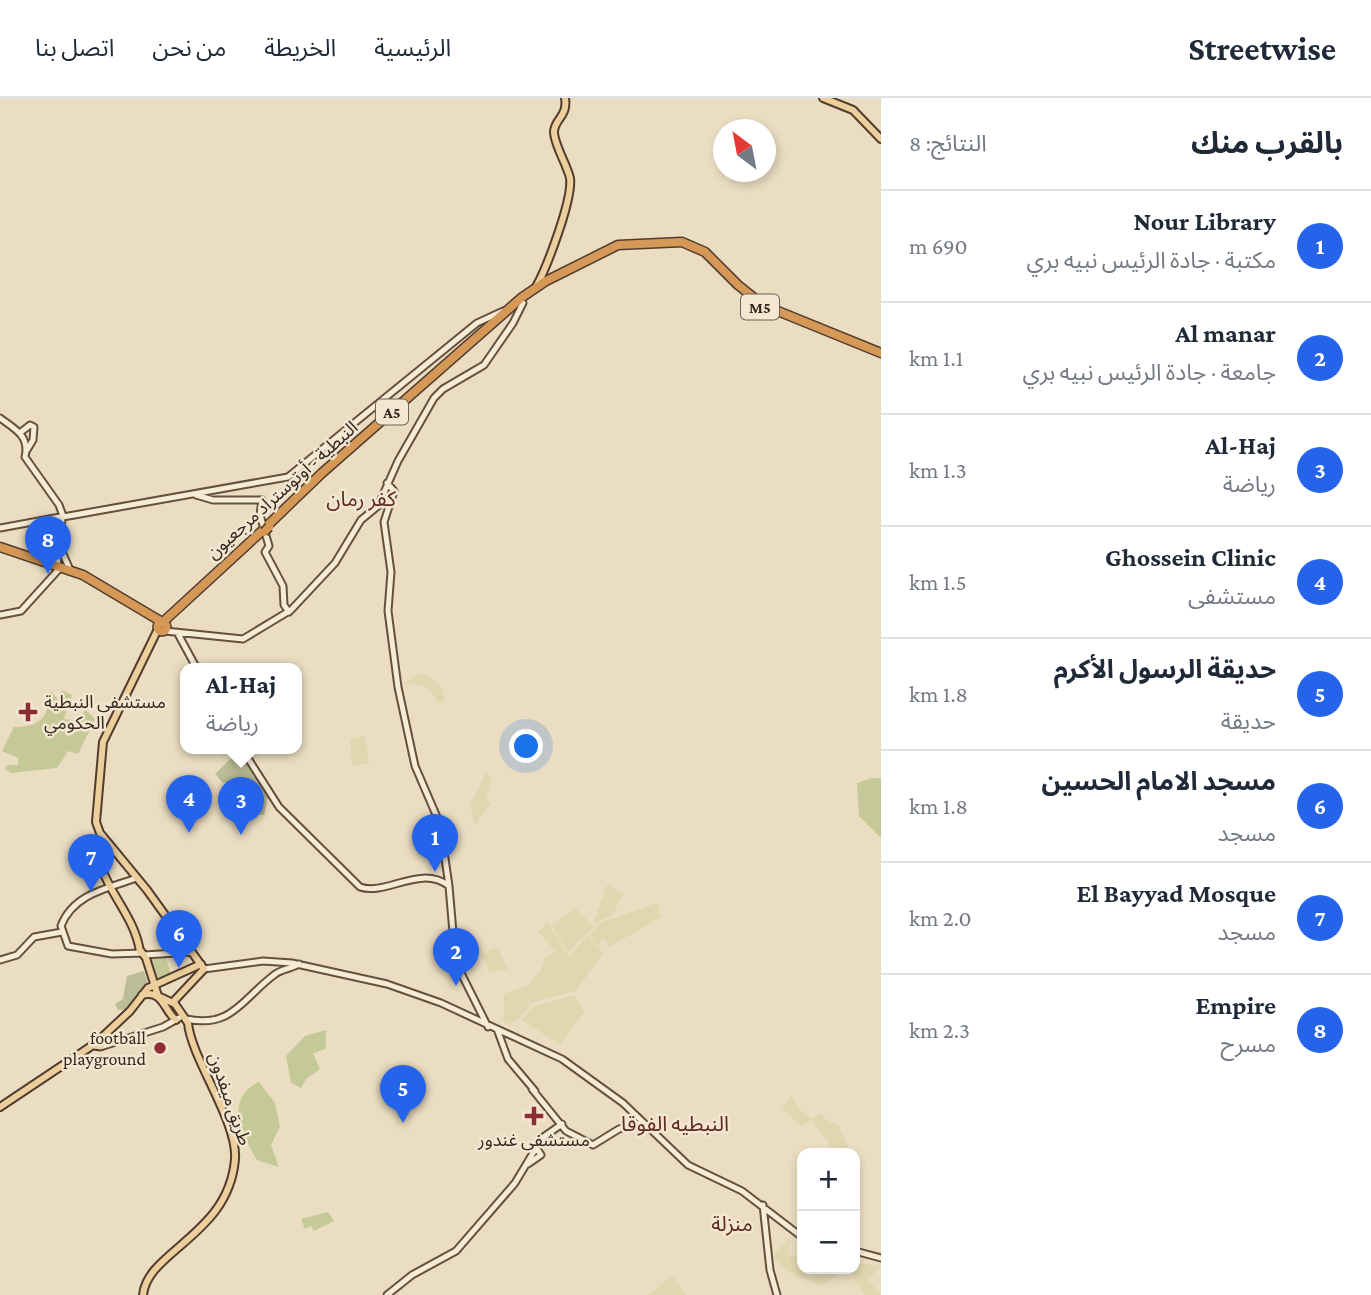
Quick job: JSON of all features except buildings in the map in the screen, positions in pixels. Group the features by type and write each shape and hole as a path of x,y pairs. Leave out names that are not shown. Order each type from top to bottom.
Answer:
{"highway":[{"name":"النبطية - أوتوستراد مرجعيون","path":"163,626 331,468 534,290 618,245 674,241 699,247 758,302 881,355"},
{"name":"النبطية - أوتوستراد مرجعيون","path":"266,529 331,466 522,301"},
{"path":"0,548 86,579 163,626"},
{"path":"58,567 71,570 163,626"}],"main road":[{"path":"534,290 550,260 570,184 554,134 556,125 565,112 565,98"},
{"path":"822,98 855,111 881,139"},
{"path":"163,626 103,743 96,822 202,967"},
{"path":"103,835 98,863 131,920 153,988 170,1002 182,1021"},
{"path":"0,1107 84,1051 100,1044 141,996 202,967"},
{"path":"170,1002 202,967"},
{"name":"طريق ميفدون","path":"142,1295 148,1275 211,1220 225,1196 233,1169 234,1147 182,1021 170,1002"}],"street":[{"path":"163,626 179,632 243,639 289,612 336,562 356,527 380,503 387,483 434,398 443,389 484,365 534,290"},
{"path":"520,313 522,301"},
{"path":"0,528 194,495 290,475 477,323 510,309"},
{"path":"0,418 21,432 26,451"},
{"path":"0,615 15,614 24,609 58,567 62,518 25,457 33,440 34,427 30,425 21,432"},
{"path":"387,483 394,491 384,522 391,572 388,611 398,687 415,766 440,824 456,954 462,976 489,1026"},
{"path":"194,495 213,500 262,500 260,513 269,546 265,551 283,586 284,605 289,612"},
{"path":"60,547 71,570"},
{"path":"179,632 194,663"},
{"path":"245,754 279,807 360,887 377,888 419,879 436,880 449,886"},
{"path":"137,878 85,897 70,908 62,921 62,932 68,946 112,954 192,952"},
{"path":"0,960 17,955 34,937 62,932"},
{"path":"202,967 263,961 299,964 408,990 481,1022 567,1062 620,1101 695,1170 731,1185 763,1205 797,1233"},
{"path":"100,1044 182,1021 232,1014 273,975 299,964"},
{"path":"497,1030 508,1059 561,1125 593,1144 617,1130 641,1123"},
{"path":"387,1295 412,1275 453,1254 528,1164 529,1157 539,1152 542,1138 561,1125"},
{"path":"763,1205 770,1270 777,1295"},
{"path":"860,1252 881,1258"}],"shaded area":[{"path":"420,673 431,677 442,688 444,701 440,703 427,687 404,683"},
{"path":"365,735 369,763 352,766 350,739"},
{"path":"486,773 492,779 486,800 491,804 475,825 470,805"},
{"path":"607,885 623,894 612,916 593,923"},
{"path":"657,903 661,917 609,947 605,940 601,939 599,947 590,935 599,923"},
{"path":"575,908 594,927 568,952 552,926"},
{"path":"548,923 568,954 564,955 570,956 587,935 603,953 576,991 530,1003 527,989 529,1007 516,1022 504,1024 504,994 527,986 541,970 545,958 556,952 538,931"},
{"path":"494,948 500,952 508,969 490,972 481,955"},
{"path":"574,995 584,1012 560,1045 522,1020 532,1007"},
{"path":"792,1096 798,1108 812,1119 822,1113 825,1119 839,1126 849,1148 832,1148 812,1120 801,1127 782,1107"},
{"path":"790,1237 788,1255 797,1256 797,1274 840,1274 822,1286 788,1272 773,1256"},
{"path":"860,1263 881,1265 868,1280 881,1295 866,1295 851,1274 860,1274"},
{"path":"672,1276 686,1295 648,1295"}],"green space":[{"path":"62,690 72,695 64,719 82,721 84,708 95,719 78,754 68,751 57,768 11,773 5,769 7,765 18,765 18,758 2,751 14,727 31,725 41,719 48,708 51,691 58,700"},
{"path":"235,754 242,754 268,795 264,815 251,814 248,808 254,805 237,781 223,783 215,774"},
{"path":"881,778 881,838 859,816 857,783"},
{"path":"148,957 166,958 171,975 155,981"},
{"path":"144,971 148,984 129,1009 118,1010 115,1004 123,999 127,976"},
{"path":"326,1030 326,1049 313,1053 320,1069 306,1079 301,1088 291,1083 286,1056 305,1036"},
{"path":"259,1082 275,1103 280,1127 271,1145 279,1167 257,1160 241,1128 239,1107 242,1098 248,1089"},
{"path":"328,1212 334,1221 314,1231 311,1226 305,1229 301,1219"}],"place":[{"name":"Empire","path":"48,574"},
{"name":"مستشفى النبطية الحكومي","path":"28,712"},
{"name":"Ghossein Clinic","path":"189,833"},
{"name":"Al-Haj","path":"241,835"},
{"name":"Nour Library","path":"435,872"},
{"name":"El Bayyad Mosque","path":"91,892"},
{"name":"مسجد الامام الحسين","path":"179,968"},
{"name":"Al manar","path":"456,986"},
{"name":"football playground","path":"160,1048"},
{"name":"مستشفى غندور","path":"534,1116"},
{"name":"حديقة الرسول الأكرم","path":"403,1123"}],"district":[{"name":"كفر رمان","path":"361,499"},
{"name":"النبطيه الفوقا","path":"675,1124"},
{"name":"منزلة","path":"732,1224"}]}
